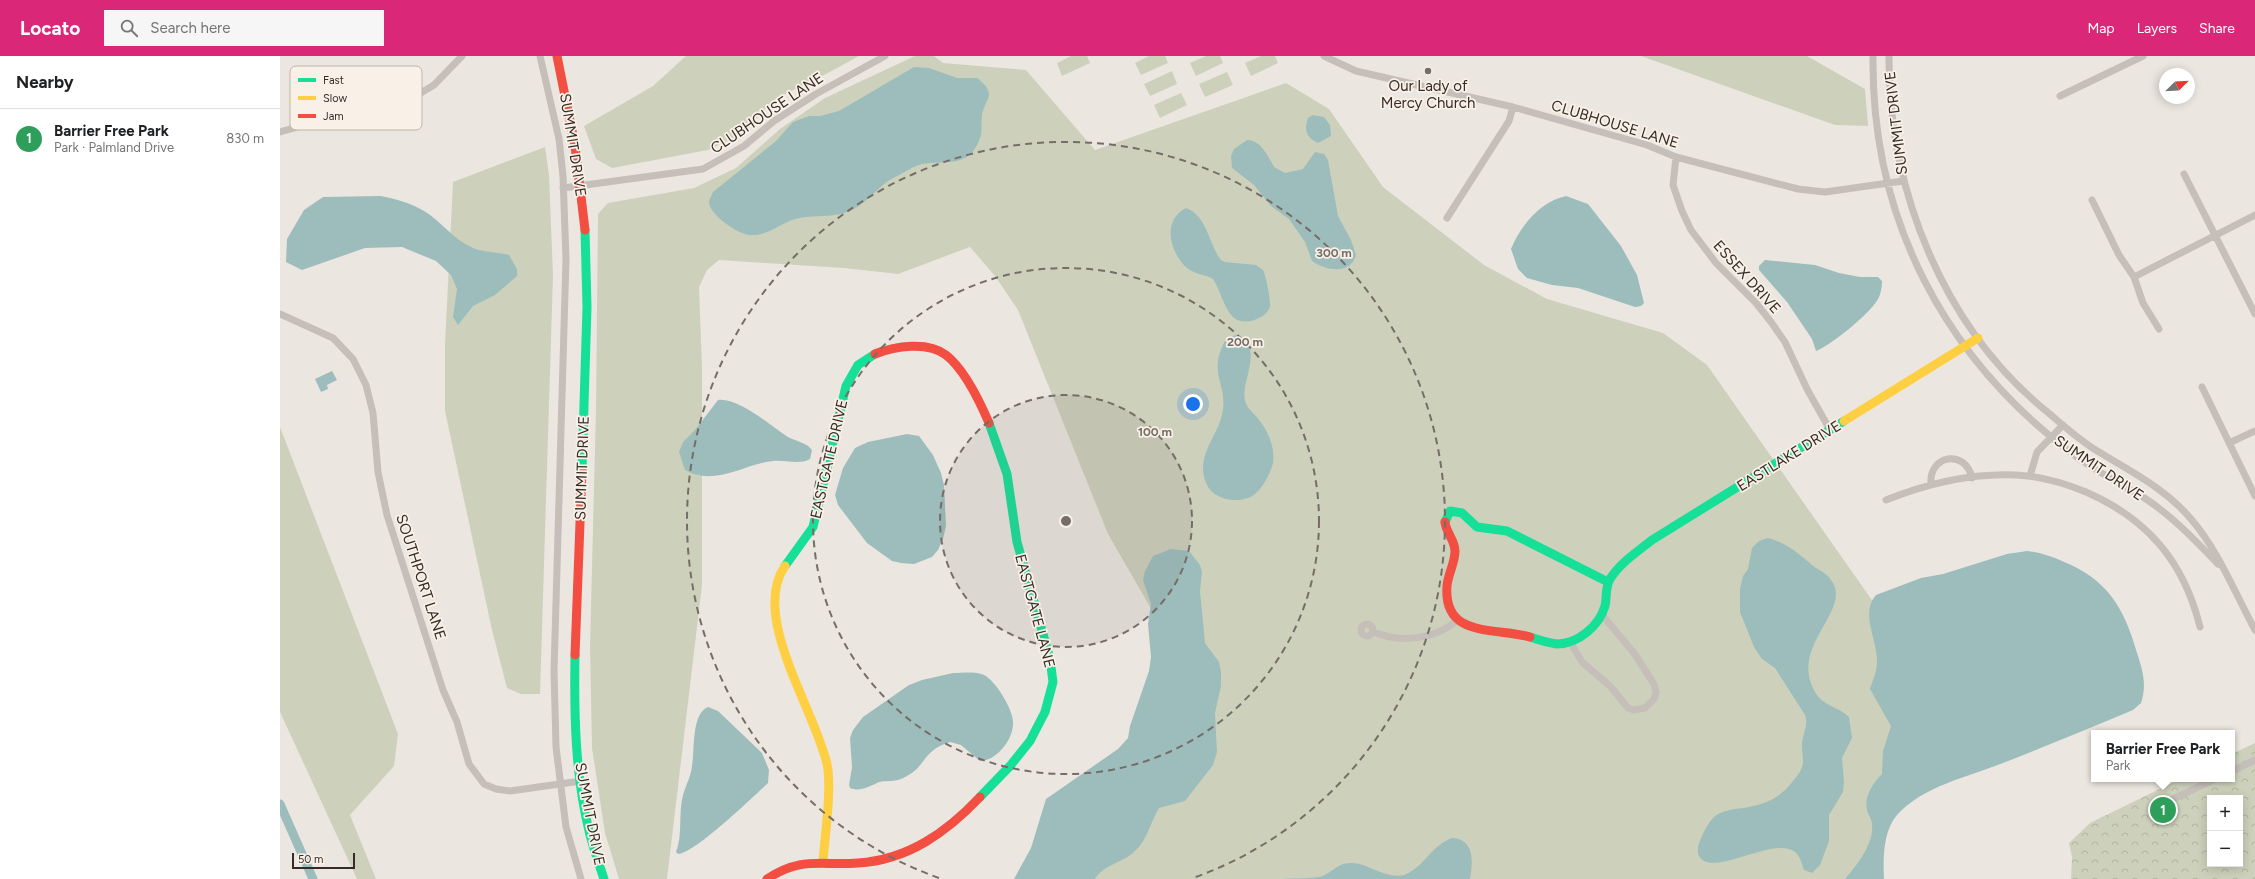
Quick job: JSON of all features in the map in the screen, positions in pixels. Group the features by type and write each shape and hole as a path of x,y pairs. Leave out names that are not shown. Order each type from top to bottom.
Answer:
{"street":[{"path":"422,92 434,85 462,56"},
{"name":"SUMMIT DRIVE","path":"540,56 559,140 566,259 554,702 559,784 566,826 581,879"},
{"name":"SUMMIT DRIVE","path":"557,56 568,106 579,186 585,234 587,276 587,333 576,661 576,718 581,781 591,837 604,879"},
{"name":"CLUBHOUSE LANE","path":"563,188 703,169 744,146 774,121 816,94 885,56"},
{"name":"CLUBHOUSE LANE","path":"1324,56 1356,71 1513,107 1647,145 1676,156 1812,192 1825,192 1903,182"},
{"name":"SUMMIT DRIVE","path":"1873,56 1876,122 1887,184 1898,220 1911,254 1932,296 1965,348 2005,395 2051,437 2074,456 2154,505 2187,533 2221,567"},
{"name":"SUMMIT DRIVE","path":"1889,56 1892,109 1903,182 1917,226 1946,288 1990,355 2036,403 2097,451 2156,486 2176,503 2213,547 2221,567 2255,630"},
{"path":"2060,96 2142,56"},
{"path":"1447,218 1509,120 1513,107"},
{"path":"280,132 290,129"},
{"name":"ESSEX DRIVE","path":"1676,156 1673,185 1682,211 1691,230 1716,263 1756,303 1785,342 1807,389 1830,430"},
{"path":"2184,174 2216,234 2255,314"},
{"path":"2092,200 2119,255 2134,277 2143,304 2159,329"},
{"path":"2134,277 2255,215"},
{"name":"SOUTHPORT LANE","path":"280,314 333,338 353,359 366,385 373,413 378,472 388,515 443,690 457,722 472,770 484,784 503,791 581,781"},
{"name":"EASTLAKE DRIVE","path":"1608,582 1620,567 1652,540 1965,348 1978,338"},
{"name":"EASTGATE DRIVE","path":"823,862 827,800 827,765 812,717 779,639 774,610 779,575 812,527 846,386 854,370 865,357 886,350 924,348 945,353 978,400 997,439 1004,464"},
{"path":"2202,387 2255,496"},
{"path":"2030,476 2037,452 2063,425"},
{"path":"2229,443 2255,432"},
{"path":"1932,486 1932,474 1934,468 1944,460 1950,459 1962,462 1970,472 1972,478"},
{"name":"EASTGATE LANE","path":"823,862 850,864 876,862 913,850 930,841 963,814 1017,758 1040,722 1050,697 1053,680 1017,542 1004,464"},
{"path":"1886,500 1912,490 1994,475 2030,476 2065,484 2101,499 2131,517 2147,530 2166,551 2178,568 2192,600 2200,627"},
{"path":"1450,511 1462,512 1477,527 1507,531 1608,582 1603,616 1592,628 1570,642 1558,644 1516,634 1482,631 1466,627 1452,615 1447,598 1447,588 1455,550 1454,543 1444,527 1445,516 1450,511"},
{"path":"1570,642 1582,662 1610,686 1628,708 1634,710 1645,708 1654,699 1656,692 1654,684 1634,653 1603,616"},
{"path":"1374,632 1385,637 1426,636 1444,631 1457,620"},
{"path":"2235,770 2255,760"},
{"path":"2169,801 2209,782"},
{"path":"767,879 787,866 799,863 823,862"}],"green space":[{"path":"686,56 859,56 775,99 740,135 708,150 612,168 596,159 584,126 653,86"},
{"path":"915,56 934,56 943,63 1026,70 1095,150 1286,83 1329,109 1383,187 1484,265 1547,299 1663,333 1707,365 1895,633 1908,694 1860,879 1048,879 1134,818 1164,631 1108,534 1018,310 995,276 970,247 898,274 844,268 719,260 707,270 699,287 702,366 702,585 667,879 619,879 605,833 592,748 590,646 596,409 598,214 608,203 694,188 736,168 780,129 825,98"},
{"path":"1071,56 1087,56 1090,63 1062,76 1057,63"},
{"path":"1149,56 1165,56 1168,63 1141,75 1135,63"},
{"path":"1206,56 1220,56 1223,63 1196,76 1190,63"},
{"path":"1261,56 1275,56 1278,63 1251,76 1245,63"},
{"path":"1641,56 1807,56 1865,89 1868,126 1835,125"},
{"path":"1172,71 1177,84 1150,96 1144,84"},
{"path":"1227,72 1233,85 1205,97 1199,84"},
{"path":"1181,93 1187,105 1160,118 1154,105"},
{"path":"545,147 549,175 553,275 540,694 521,694 507,688 492,630 445,411 445,344 453,182"},
{"path":"280,427 398,734 394,766 350,815 376,879 357,879 280,712"},
{"path":"2255,743 2255,879 2071,879 2072,857 2069,843 2090,823 2174,782 2235,782 2235,753"}],"water":[{"path":"914,67 929,68 957,78 977,78 987,88 989,95 982,114 981,135 977,146 965,158 958,161 919,165 891,179 858,207 852,210 845,213 795,219 762,234 750,235 739,232 726,224 714,213 709,203 713,192 776,141 793,122 809,116 820,116 839,111"},
{"path":"1313,115 1324,117 1330,125 1331,136 1318,143 1311,139 1306,130 1308,118"},
{"path":"1247,140 1256,143 1264,149 1274,167 1285,173 1303,169 1315,152 1324,154 1328,160 1338,216 1351,240 1356,255 1349,266 1331,269 1312,261 1305,242 1289,219 1271,206 1254,185 1232,168 1231,156 1234,149"},
{"path":"381,196 392,198 419,208 430,215 458,239 471,247 479,250 509,255 517,269 517,276 495,295 473,306 458,325 453,317 457,289 451,275 436,261 402,247 365,248 302,270 286,262 287,239 304,210 323,197"},
{"path":"1566,196 1588,204 1621,246 1637,275 1644,303 1641,306 1635,307 1578,288 1552,285 1527,278 1518,269 1511,249 1520,232 1532,216 1540,209 1548,203"},
{"path":"1186,208 1199,217 1221,260 1225,262 1256,265 1263,270 1267,282 1270,304 1268,311 1264,315 1254,320 1237,320 1227,309 1213,279 1190,270 1181,261 1172,245 1171,228 1178,213"},
{"path":"1765,260 1815,265 1839,273 1860,277 1878,277 1882,281 1881,292 1874,305 1859,320 1831,343 1816,351 1812,339 1787,302 1759,270 1759,266"},
{"path":"1236,335 1243,338 1248,343 1251,357 1244,394 1245,399 1248,407 1260,421 1271,441 1273,463 1264,484 1255,494 1235,500 1221,497 1210,489 1203,474 1203,464 1222,415 1223,395 1218,370 1220,351 1226,339"},
{"path":"332,371 337,380 327,385 328,389 321,392 315,379"},
{"path":"718,400 726,400 744,407 788,437 801,442 812,450 810,459 802,462 773,461 729,473 707,476 696,475 685,470 679,452 683,442 695,430"},
{"path":"907,434 919,436 933,455 941,473 944,485 946,526 943,539 938,550 932,557 914,564 892,561 867,543 838,505 835,495 843,468 855,448 868,442"},
{"path":"1768,538 1786,545 1814,567 1825,573 1831,580 1836,591 1834,604 1814,644 1809,659 1809,675 1818,697 1849,717 1852,738 1842,758 1844,782 1843,792 1829,815 1829,841 1820,865 1812,873 1804,870 1797,853 1785,848 1759,852 1717,863 1706,862 1699,856 1698,851 1699,843 1705,829 1716,815 1728,810 1752,806 1772,800 1788,787 1798,775 1803,763 1802,740 1806,726 1805,715 1775,668 1762,659 1754,647 1740,612 1740,589 1743,576 1748,569 1752,548 1759,541"},
{"path":"1171,549 1189,551 1200,565 1202,572 1200,591 1205,643 1219,662 1221,672 1221,686 1215,713 1217,752 1213,765 1185,801 1159,808 1142,843 1134,852 1103,870 1095,879 1014,879 1031,848 1046,799 1118,749 1128,738 1130,726 1149,671 1151,657 1148,624 1151,604 1143,580 1145,571 1153,556"},
{"path":"2027,551 2049,556 2078,568 2091,576 2112,596 2126,622 2141,666 2144,678 2144,690 2141,703 2133,710 2068,737 1933,789 1908,805 1892,822 1886,837 1884,879 1845,879 1855,867 1868,846 1872,832 1872,824 1866,805 1870,790 1875,781 1882,774 1883,751 1891,726 1870,689 1877,665 1869,618 1871,602 1876,595 1921,578 1943,574 2007,554"},
{"path":"953,673 973,673 984,675 989,678 1004,697 1013,719 1013,725 1010,737 1002,749 992,758 980,761 961,745 950,742 934,750 913,772 907,776 894,781 880,782 861,789 850,788 849,785 852,767 850,738 853,730 863,717 909,685 922,680"},
{"path":"708,707 718,711 762,753 769,770 768,783 710,835 686,852 678,854 676,852 679,839 682,802 690,777 696,725 703,711"},
{"path":"1452,838 1460,839 1469,847 1472,859 1470,879 1282,879 1319,877 1342,864 1347,863 1359,864 1390,875 1404,875 1418,867 1438,846"}],"waterway":[{"path":"280,804 313,879"}],"traffic: fast":[{"path":"582,470 587,307 585,230"},
{"path":"785,566 813,527 846,386 858,365 875,354"},
{"path":"1530,637 1557,644 1573,641 1580,637 1593,627 1598,620 1605,606 1608,582 1614,573 1629,558 1652,540 1844,421"},
{"path":"980,797 1010,766 1030,741 1045,712 1053,682 1050,659 1017,542 1007,474 989,423"},
{"path":"1445,522 1450,511 1462,513 1477,527 1507,531 1608,582"},
{"path":"575,655 575,723 578,768 590,835 604,879"}],"traffic: slow":[{"path":"1844,421 1978,338"},
{"path":"785,566 776,587 775,610 780,636 788,664 820,742 827,764 829,786 823,861"}],"traffic: jam":[{"path":"557,56 575,146 585,230"},
{"path":"875,354 902,347 921,346 939,351 946,355 953,361 965,377 989,423"},
{"path":"575,655 582,470"},
{"path":"1445,522 1455,547 1454,560 1447,586 1448,603 1454,615 1463,623 1474,628 1530,637"},
{"path":"767,879 791,867 811,864 845,864 876,861 910,850 925,842 954,822 980,797"}],"place":[{"name":"Our Lady of Mercy Church","path":"1428,71"},
{"name":"Barrier Free Park","path":"2163,810"}]}
